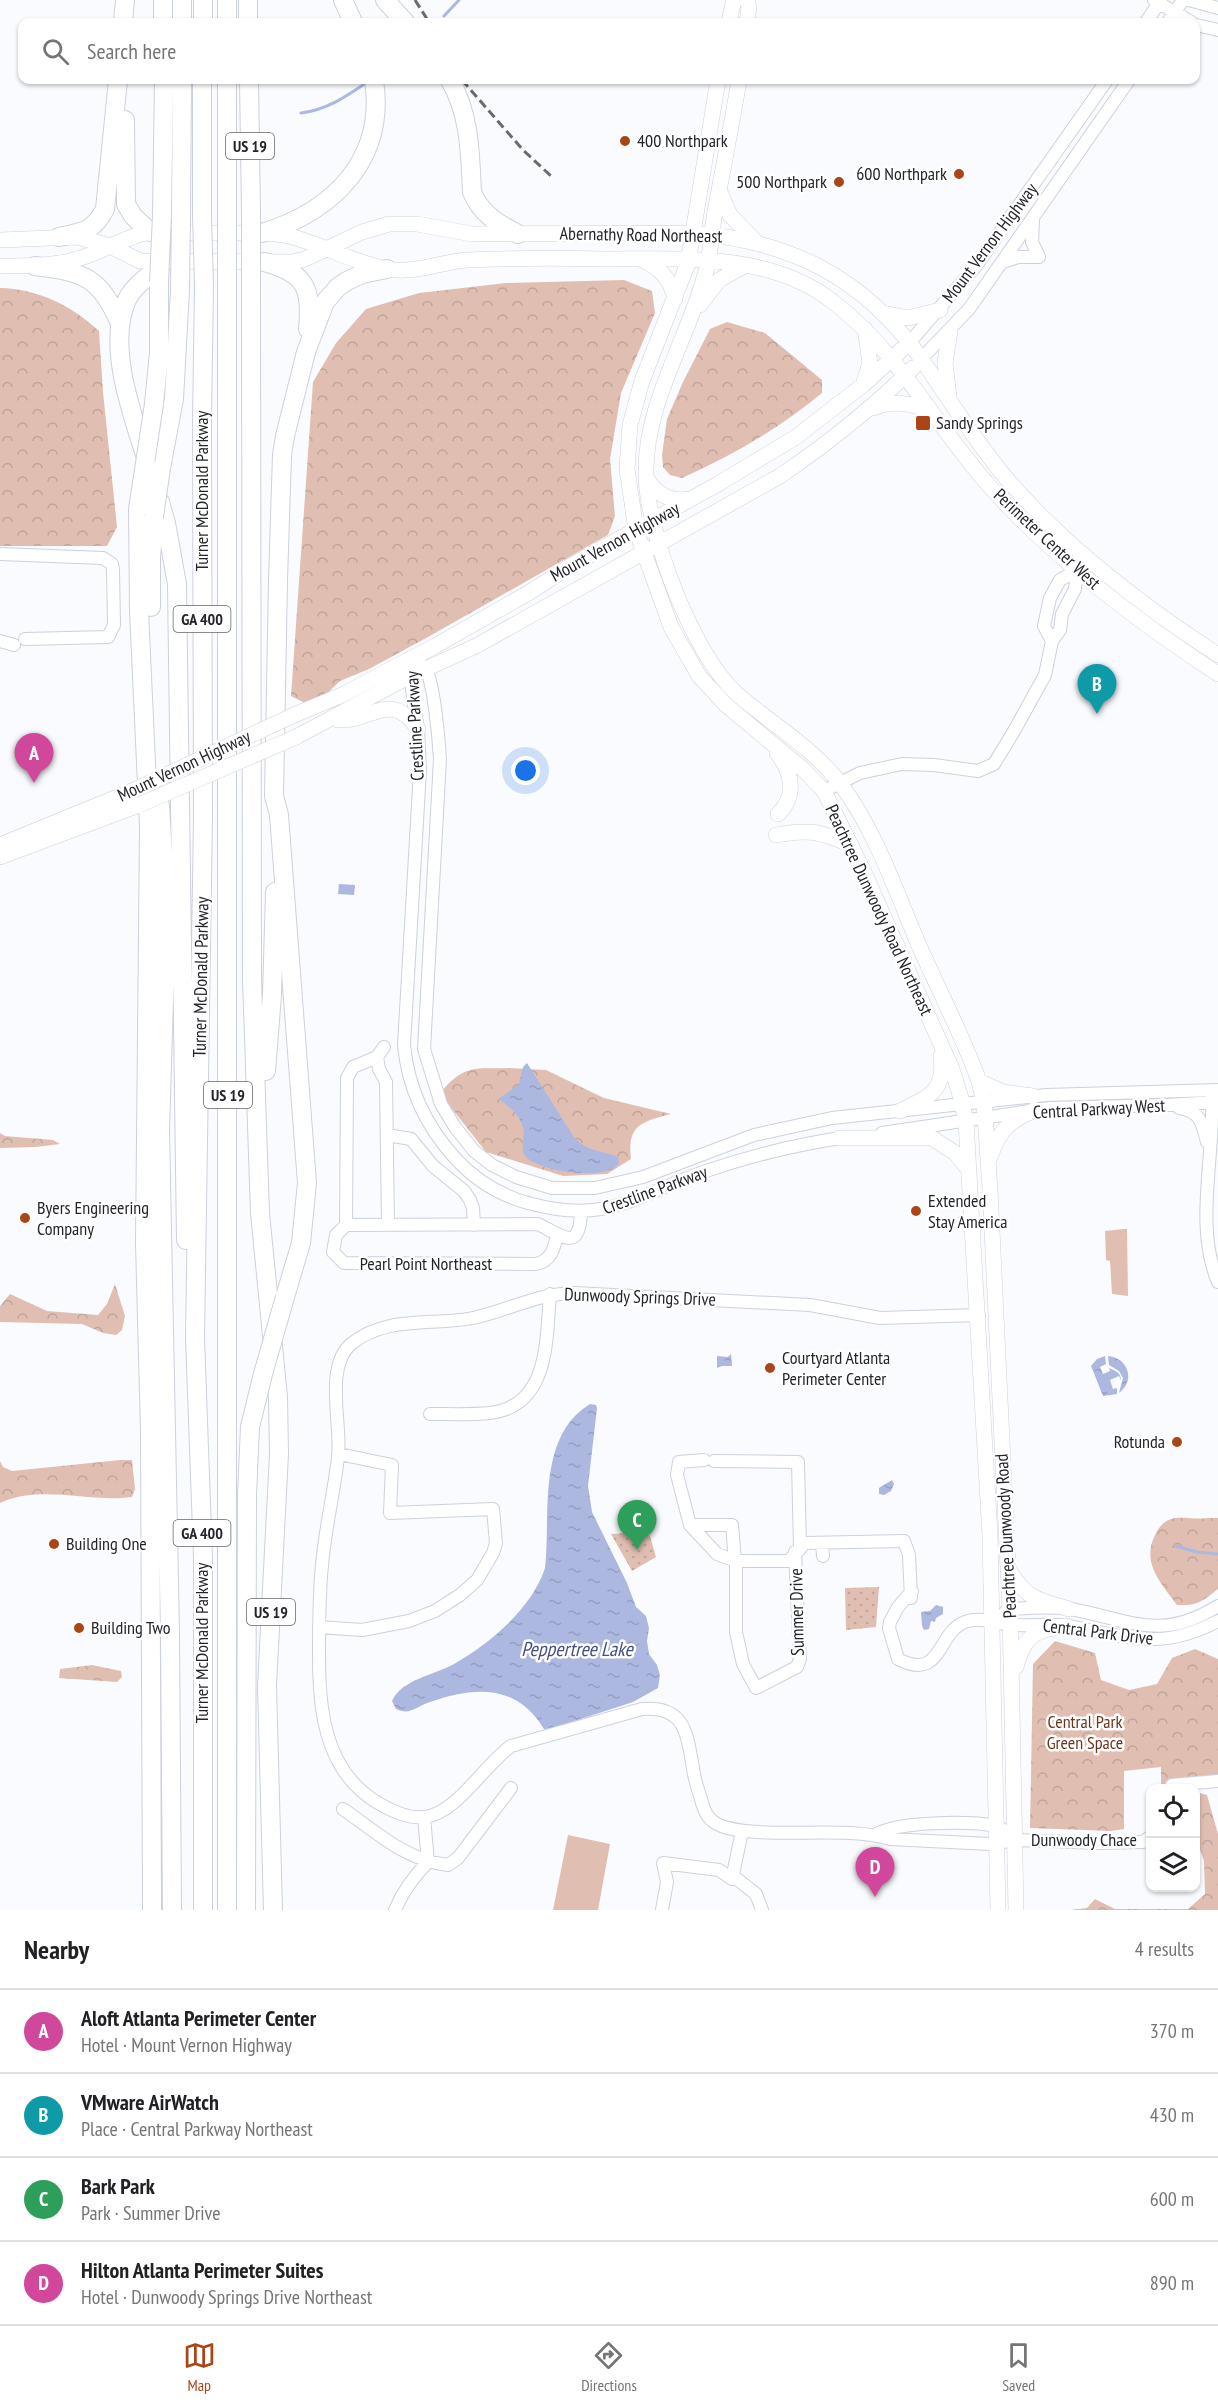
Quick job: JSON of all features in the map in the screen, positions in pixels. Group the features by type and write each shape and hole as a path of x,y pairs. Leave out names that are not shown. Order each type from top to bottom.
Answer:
{"highway":[{"path":"124,18 125,0"},
{"path":"163,0 164,18"},
{"path":"182,0 182,18"},
{"path":"203,0 203,18"},
{"path":"227,0 227,18"},
{"path":"248,0 248,18"},
{"path":"343,0 351,18"},
{"path":"385,0 401,18"},
{"path":"59,237 89,229 101,217 105,209 118,84"},
{"path":"125,84 126,204 133,216 150,232"},
{"path":"152,1910 150,1431 145,1243 149,828 139,611 159,353 164,84"},
{"path":"172,1910 170,1633 160,1130 165,967 163,859 146,513 161,468 174,399 180,290 182,84"},
{"name":"Turner McDonald Parkway","path":"202,84 203,817 195,1337 203,1559 203,1910"},
{"name":"Turner McDonald Parkway","path":"227,84 227,1910"},
{"name":"US 19","path":"249,84 251,889 261,1240 278,1397 279,1454 267,1686 273,1910"},
{"path":"262,233 288,225 338,193 372,139 376,118 374,84"},
{"path":"452,84 467,122 474,198 485,214 518,234"},
{"path":"164,262 132,292 126,302 120,323 127,397 166,523 177,584 186,1254 195,1337"},
{"path":"264,262 284,267 295,274 307,291 310,308 306,352"},
{"path":"35,266 62,269 93,281 109,299 120,323"},
{"path":"258,1150 272,995 282,455 306,352 325,302 338,287 362,274 387,269"},
{"path":"246,1910 247,1494 250,1427 262,1374 296,1260 304,1225 307,1183 279,815 274,796"},
{"path":"160,1130 182,964"}],"main road":[{"path":"730,18 734,0"},
{"path":"747,0 748,18"},
{"name":"Peachtree Dunwoody Road Northeast","path":"717,84 689,258 642,381 630,425 627,469 636,530 670,627 699,676 726,705 804,770 824,791 851,845 952,1069 966,1122 969,1170"},
{"name":"Peachtree Dunwoody Road Northeast","path":"738,84 708,260 692,314 654,416 650,435 646,476 652,521 690,624 713,668 736,693 817,760 840,783 861,816 979,1081 984,1102 988,1162"},
{"path":"720,191 728,213 756,242"},
{"name":"Abernathy Road Northeast","path":"0,240 77,237 110,246 140,261 294,262 362,232 389,224 417,224 472,234 693,233 712,235 756,242 816,264 849,284 883,313 921,359"},
{"name":"Abernathy Road Northeast","path":"0,266 35,266 68,262 134,235 150,232 262,233 294,238 387,269 405,270 463,260 689,258 708,260 777,274 809,286 831,300 865,329 893,358 905,375"},
{"path":"639,259 651,264 662,273 671,285 675,299"},
{"path":"692,314 719,280 744,266"},
{"path":"883,313 908,318 940,310"},
{"path":"863,385 870,363 865,329"},
{"path":"950,331 945,363 950,400"},
{"name":"Mount Vernon Highway","path":"3,841 132,791 342,695 413,658 530,592 572,564 694,498 796,437 863,385 909,343"},
{"name":"Mount Vernon Highway","path":"0,857 139,805 296,737 410,676 476,646 780,476 820,449 870,410 921,359"},
{"name":"Perimeter Center West","path":"921,359 1006,478 1082,564 1140,621 1218,674"},
{"name":"Perimeter Center West","path":"905,375 930,411 993,490 1025,522 1082,564 1218,655"},
{"path":"870,410 896,403 911,404 930,411"},
{"path":"646,476 653,488 662,495 675,500 694,498"},
{"path":"332,719 342,720 380,709 390,709 406,716 418,729"},
{"path":"769,741 784,761 791,784 788,798 778,814"},
{"path":"776,835 804,830 829,835 851,845"},
{"path":"900,1111 927,1098 938,1086 943,1074 938,1039"},
{"path":"979,1081 1034,1103 1020,1117 1006,1126 997,1138 988,1162"},
{"path":"839,1138 932,1138 956,1153 969,1170"},
{"name":"Peachtree Dunwoody Road","path":"988,1162 1006,1564 1011,1625 1016,1910"},
{"name":"Peachtree Dunwoody Road","path":"969,1170 979,1316 993,1620 998,1910"},
{"path":"1006,1564 1018,1585 1030,1597 1069,1609"},
{"path":"1012,1681 1019,1654 1030,1637 1039,1630 1067,1626"}],"street":[{"path":"1148,18 1158,1 1171,18 1183,0"},
{"path":"1189,0 1218,8"},
{"path":"1200,26 1218,30"},
{"name":"Mount Vernon Highway","path":"909,343 940,310 1001,232 1104,84"},
{"name":"Mount Vernon Highway","path":"921,359 969,309 1127,84"},
{"path":"1003,262 1018,256 1039,257 1032,242 1033,218"},
{"path":"0,554 103,558 112,564 114,625 108,637 0,641"},
{"path":"1052,640 1044,626 1050,598 1060,580 1082,564"},
{"path":"824,791 860,773 902,764 934,765 978,771 994,764 1045,675 1052,640 1060,630 1062,614 1075,589 1082,564"},
{"name":"Crestline Parkway","path":"413,658 426,670 437,722 440,759 424,1049 441,1104 474,1151 492,1165 516,1177 552,1188 595,1188 643,1177 754,1135 799,1125 832,1118 984,1102"},
{"name":"Crestline Parkway","path":"413,658 410,676 418,729 420,770 411,903 405,1059 414,1093 427,1123 468,1173 491,1189 518,1200 556,1211 581,1212 611,1208 754,1155 803,1143 985,1119"},
{"path":"411,903 432,901"},
{"path":"388,1225 386,1082 379,1069 380,1052 353,1067 347,1078 346,1225 388,1225 474,1225 538,1224 562,1238 576,1236 580,1228 581,1212"},
{"path":"1121,1106 1122,1092"},
{"name":"Central Parkway West","path":"985,1119 1034,1103 1087,1093 1122,1092 1215,1096"},
{"path":"1215,1096 1207,1232 1211,1263 1218,1282"},
{"name":"Central Parkway West","path":"984,1102 1166,1106 1215,1096"},
{"path":"1166,1106 1191,1110 1197,1116 1203,1126 1210,1156"},
{"path":"799,1125 803,1143"},
{"path":"1210,1156 1218,1133"},
{"path":"387,1135 411,1139 433,1166 464,1191 473,1208 474,1225"},
{"path":"643,1177 650,1195"},
{"name":"Pearl Point Northeast","path":"346,1225 336,1235 333,1252 344,1263 536,1264 549,1257 554,1248 556,1235"},
{"name":"Dunwoody Springs Drive","path":"424,1817 402,1815 369,1797 355,1785 335,1756 326,1726 321,1696 322,1564 339,1454 337,1371 341,1356 351,1344 392,1325 473,1318 550,1294 574,1293 810,1305 880,1318 979,1316"},
{"path":"430,1414 491,1413 507,1409 531,1392 542,1370 550,1294"},
{"path":"320,1627 362,1630 409,1621 435,1611 477,1581 487,1566 496,1543 493,1509 390,1513 392,1465 339,1454"},
{"name":"Summer Drive","path":"690,1525 677,1475 679,1462 709,1460 798,1462 800,1548 800,1659 797,1667 756,1688 743,1664 736,1632 735,1561 789,1561 800,1548 822,1543 904,1541 909,1556 912,1591 908,1605 892,1617 889,1628 898,1659 907,1664 917,1665 934,1659 954,1628 960,1624 969,1621 993,1620"},
{"path":"690,1525 732,1525 735,1561 717,1554 690,1525"},
{"path":"822,1543 823,1556"},
{"name":"Central Park Drive","path":"1010,1609 1069,1609 1124,1623 1151,1627 1185,1622 1218,1606"},
{"path":"993,1620 1010,1609"},
{"name":"Central Park Drive","path":"993,1620 1011,1625 1067,1626 1117,1637 1155,1641 1175,1638 1218,1622"},
{"path":"428,1862 424,1817 435,1815 452,1805 499,1755 511,1746 642,1709 654,1708 670,1713 682,1724 687,1736 694,1776 704,1809 715,1823 742,1831 782,1834 875,1834 885,1828 945,1824 998,1827"},
{"path":"1184,1784 1218,1781"},
{"path":"343,1809 405,1852 428,1862 448,1865 458,1858 511,1788"},
{"name":"Dunwoody Chace","path":"998,1827 1015,1839"},
{"path":"732,1879 742,1831"},
{"name":"Dunwoody Chace","path":"875,1834 890,1839 998,1844 1015,1839 1099,1843 1143,1842 1149,1838"},
{"path":"395,1910 401,1896 417,1872 428,1862"},
{"path":"662,1910 667,1882 663,1863 719,1870 732,1879 746,1884 756,1894 762,1910"}],"green space":[{"path":"624,280 652,291 655,313 621,393 610,459 615,516 608,535 428,637 369,669 340,681 313,707 291,696 313,382 336,343 366,309 419,293 506,283"},
{"path":"0,288 28,291 53,300 77,313 99,331 117,527 107,546 0,546"},
{"path":"727,322 765,333 822,380 822,393 789,418 737,451 682,478 670,475 663,467 662,455 667,419 710,329"},
{"path":"509,1068 546,1070 604,1098 671,1114 638,1127 631,1139 631,1159 607,1174 563,1176 486,1152 449,1105 442,1091 464,1072"},
{"path":"0,1133 5,1136 53,1140 60,1144 0,1148"},
{"path":"1127,1229 1128,1296 1112,1294 1110,1261 1106,1260 1105,1231"},
{"path":"115,1284 125,1316 122,1330 116,1335 103,1333 82,1324 0,1322 0,1306 10,1294 47,1311 98,1315 107,1304"},
{"path":"132,1460 135,1489 132,1497 99,1498 48,1494 15,1498 0,1503 0,1461 3,1467 12,1471"},
{"path":"1218,1518 1218,1589 1199,1602 1177,1605 1159,1581 1152,1564 1151,1545 1155,1535 1163,1523 1171,1519"},
{"path":"644,1532 650,1536 656,1557 632,1571 611,1534"},
{"path":"879,1587 876,1627 846,1630 845,1588"},
{"name":"Central Park Green Space","path":"1055,1641 1095,1653 1101,1680 1129,1690 1157,1684 1172,1658 1195,1649 1218,1659 1218,1776 1180,1778 1167,1784 1161,1784 1161,1767 1124,1771 1124,1829 1111,1831 1030,1828 1033,1664"},
{"path":"92,1665 121,1671 122,1677 117,1682 59,1678 60,1669"},
{"path":"1200,1793 1207,1795 1218,1834 1218,1910 1070,1910 1087,1908 1095,1899 1115,1909 1188,1909 1205,1894 1204,1861 1200,1850"},
{"path":"568,1835 610,1844 598,1910 553,1910"}],"water":[{"path":"339,884 355,885 354,895 338,894"},
{"path":"527,1063 574,1137 589,1148 618,1157 619,1164 601,1172 574,1173 546,1167 524,1155 524,1131 521,1122 513,1111 499,1099 519,1084 523,1067"},
{"path":"731,1354 732,1366 717,1368 717,1356 728,1357"},
{"path":"1105,1356 1106,1364 1100,1367 1103,1374 1110,1371 1109,1368 1119,1373 1121,1380 1119,1376 1110,1380 1113,1389 1117,1388 1117,1394 1103,1396 1091,1366 1097,1359"},
{"path":"1108,1356 1121,1361 1127,1370 1127,1382 1119,1393 1123,1378 1119,1371 1109,1365"},
{"name":"Peppertree Lake","path":"590,1404 596,1405 597,1408 588,1486 592,1512 627,1583 636,1607 646,1616 649,1628 647,1641 649,1654 657,1665 660,1675 658,1688 633,1702 550,1729 544,1729 533,1714 521,1704 508,1696 494,1693 463,1693 430,1702 409,1711 396,1709 392,1701 403,1687 454,1664 482,1646 520,1611 539,1583 545,1568 548,1502 554,1456 561,1436 573,1418"},
{"path":"892,1480 894,1484 891,1491 884,1495 879,1494 879,1488"},
{"path":"936,1605 943,1607 943,1614 936,1618 935,1622 931,1621 929,1629 924,1630 921,1612 930,1611"}],"waterway":[{"path":"444,16 459,0"},
{"path":"301,113 328,106 364,84"},
{"path":"1175,1546 1197,1552 1218,1554"}],"railway":[{"path":"415,0 426,18"},
{"path":"465,84 523,150 551,176"}],"place":[{"name":"400 Northpark","path":"625,141"},
{"name":"600 Northpark","path":"959,174"},
{"name":"500 Northpark","path":"839,182"},
{"name":"Sandy Springs","path":"923,423"},
{"name":"VMware AirWatch","path":"1097,714"},
{"name":"Aloft Atlanta Perimeter Center","path":"34,783"},
{"name":"Extended Stay America","path":"916,1211"},
{"name":"Byers Engineering Company","path":"25,1218"},
{"name":"Courtyard Atlanta Perimeter Center","path":"770,1368"},
{"name":"Rotunda","path":"1177,1442"},
{"name":"Building One","path":"54,1544"},
{"name":"Bark Park","path":"637,1550"},
{"name":"Building Two","path":"79,1628"},
{"name":"Hilton Atlanta Perimeter Suites","path":"875,1897"}]}
